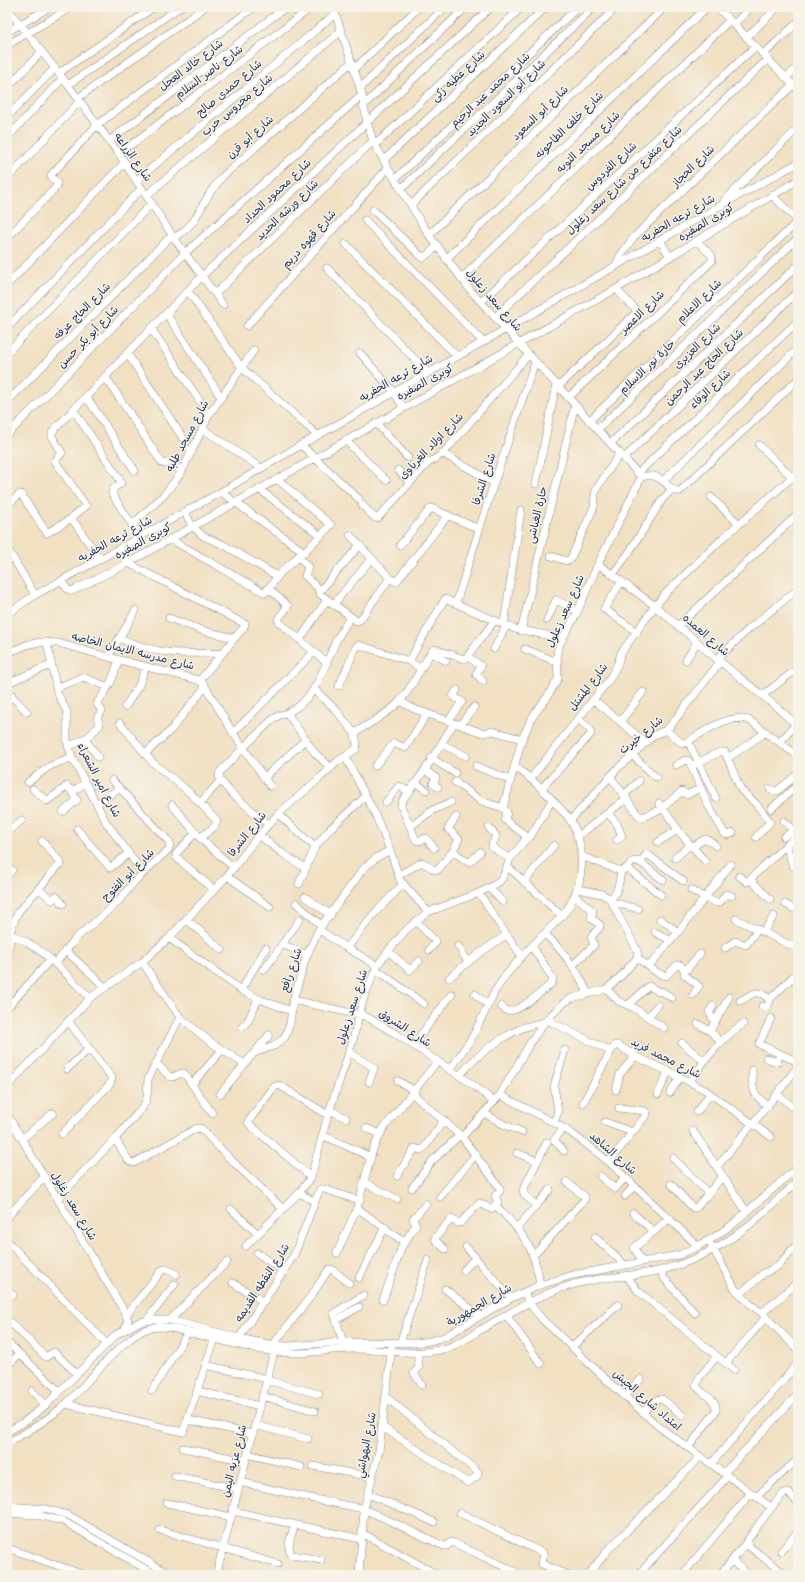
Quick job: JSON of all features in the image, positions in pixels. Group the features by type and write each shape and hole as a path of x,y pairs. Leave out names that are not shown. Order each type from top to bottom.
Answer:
{"street":[{"name":"شارع الزراعه","path":"7,7 79,99 125,162 173,237 224,305"},
{"path":"7,32 50,7"},
{"path":"7,45 72,7"},
{"path":"7,117 59,73 154,7"},
{"path":"68,85 180,7"},
{"path":"7,179 79,99 205,7"},
{"path":"7,238 57,186 57,182 51,175 98,125 254,7"},
{"name":"شارع خالد العجل","path":"109,141 286,7"},
{"name":"شارع ناصر السلام","path":"119,154 312,7"},
{"name":"شارع أبو قرن","path":"173,237 184,231 194,222 211,191 222,177 419,7"},
{"name":"شارع أبو بكر حسن","path":"7,436 185,253 361,91 445,7"},
{"path":"363,106 466,7"},
{"name":"شارع محمود الحداد","path":"72,518 86,506 55,461 62,453 52,435 53,431 202,276 491,7"},
{"name":"شارع ورشه الحديد","path":"215,294 374,143 522,7"},
{"name":"شارع عطيه زكى","path":"384,160 546,7"},
{"path":"395,179 578,7"},
{"name":"شارع محمد عبد الرحيم","path":"401,189 594,7"},
{"name":"شارع أبو السعود الجديد","path":"411,205 617,7"},
{"name":"شارع أبو السعود","path":"429,234 665,7"},
{"name":"شارع خلف الطاحونه","path":"446,259 707,7"},
{"path":"717,7 796,87"},
{"name":"شارع مسجد التوبه","path":"461,279 732,22 751,7"},
{"path":"747,37 778,7"},
{"name":"شارع سعد زعلول","path":"334,11 361,91 363,106 374,143 429,234 461,279 481,302 639,475 640,482 598,564 578,611 557,652 558,679 546,699 533,716 522,739 503,808"},
{"name":"شارع حمدى صالح","path":"137,180 334,11"},
{"name":"شارع متفرع من شارع سعد زغلول","path":"495,317 766,57 798,22"},
{"name":"شارع محروس حرب","path":"147,196 341,31"},
{"name":"شارع الفردوس","path":"481,302 756,46"},
{"path":"7,88 42,51"},
{"path":"786,78 798,66"},
{"path":"7,138 59,73"},
{"name":"شارع الحجاز","path":"614,267 634,237 796,87"},
{"path":"718,207 798,128"},
{"path":"7,285 125,162"},
{"name":"شارع ترعه الحفريه","path":"8,611 221,492 301,444 798,163"},
{"name":"شارع قهوه دريم","path":"247,326 388,168"},
{"name":"كوبرى الصفيره","path":"62,581 67,589 72,591 128,563 403,407 616,289 798,180"},
{"path":"7,328 142,188"},
{"name":"شارع الاعلام","path":"589,421 795,225 797,220 772,195"},
{"path":"7,353 152,203"},
{"path":"373,210 423,258 438,246"},
{"path":"365,220 483,342"},
{"name":"شارع الحاج عرفه","path":"7,402 173,237"},
{"name":"حارة نور الاسلام","path":"598,429 798,238"},
{"path":"660,240 670,257"},
{"name":"شارع الاعصر","path":"568,398 712,261 712,256 697,241"},
{"path":"346,244 457,356"},
{"name":"شارع العزيرى","path":"611,443 798,265"},
{"path":"327,268 428,372"},
{"path":"536,484 557,386 636,313 635,309 616,289"},
{"path":"188,291 242,368 317,436"},
{"name":"شارع الحاج عبد الرحمن","path":"551,556 567,561 570,560 594,507 597,488 622,456 798,291"},
{"path":"166,313 221,396"},
{"name":"شارع الوفاء","path":"639,475 798,321"},
{"path":"151,328 209,415"},
{"path":"663,481 798,348"},
{"name":"شارع مسجد طلبه","path":"132,525 164,495 182,473 209,415 254,350"},
{"path":"127,353 192,452"},
{"path":"360,353 394,392 403,407"},
{"name":"شارع اولاد الغرباوى","path":"314,458 361,502 375,518 378,518 428,463 442,453 528,355"},
{"name":"شارع الشرفا","path":"456,603 494,483 535,362"},
{"path":"105,376 162,463 164,464 171,461 174,462 182,473"},
{"path":"639,475 653,475 663,481 674,491 680,491 798,379"},
{"path":"86,396 135,471"},
{"name":"حارة الغباشى","path":"521,631 575,405"},
{"path":"73,409 120,480 121,483 113,489 112,494 140,537"},
{"path":"376,423 408,458"},
{"path":"202,428 261,468"},
{"path":"345,440 386,480"},
{"path":"301,444 314,458"},
{"path":"759,445 796,476"},
{"path":"442,453 494,483"},
{"path":"398,470 410,483"},
{"name":"شارع المشتل","path":"531,778 594,700 614,672 621,653 655,606 678,581 739,524 796,476"},
{"path":"170,539 265,593 277,576 330,526 330,524 277,479"},
{"path":"259,489 320,536"},
{"path":"613,574 628,554 662,500 672,489"},
{"path":"221,492 236,502 301,554 308,566 305,574 306,578 318,588 319,592 330,602 357,621 360,620 390,578"},
{"path":"7,506 18,494 21,494 47,533 72,518 100,559"},
{"path":"711,497 739,524"},
{"path":"400,545 431,508 479,529"},
{"path":"494,649 505,625 521,510"},
{"path":"185,512 192,526 203,536 224,545 277,576"},
{"path":"678,626 798,514"},
{"path":"350,535 395,582 448,515"},
{"path":"319,592 360,545"},
{"path":"7,548 35,595"},
{"path":"121,548 128,563 245,624 200,680"},
{"path":"300,640 330,602 372,558"},
{"name":"شارع العمده","path":"598,564 655,606 718,660 797,724"},
{"path":"622,581 605,606 605,610 637,632"},
{"path":"268,588 288,606 278,620 327,663"},
{"name":"شارع خيرت","path":"570,821 610,776 632,755 654,735 666,730 675,720 718,660 750,628 798,589"},
{"path":"409,662 443,600 446,599 521,631 563,638"},
{"path":"546,620 555,600 578,611"},
{"path":"108,657 136,610"},
{"path":"268,824 231,793 220,780 219,773 242,748 277,716 287,713 299,706 314,689 337,639 350,617"},
{"path":"169,618 204,631 235,638"},
{"path":"314,689 336,710 356,734 358,731 400,701 430,653 435,649 464,659 468,657 495,620"},
{"path":"120,638 135,645 166,653 223,653"},
{"name":"شارع مدرسه الايمان الخاصه","path":"7,653 29,644 47,642 58,643 200,680 242,748 270,786"},
{"name":"شارع امير الشعراء","path":"47,642 56,688 67,712 68,747 72,757 106,822 143,873"},
{"path":"686,660 697,642"},
{"path":"339,686 356,648 359,645 409,662 420,668"},
{"path":"525,649 557,662"},
{"path":"233,733 314,652"},
{"path":"430,653 446,661"},
{"path":"468,657 480,666 476,674 484,681"},
{"path":"68,747 86,739 100,725 97,718 102,712 97,704 108,687 119,660"},
{"path":"7,683 51,665"},
{"path":"125,707 139,685 146,666"},
{"path":"763,695 798,668"},
{"path":"56,688 83,677 108,687"},
{"path":"145,754 171,730 205,687"},
{"path":"434,848 426,838 417,841 401,806 402,801 425,770 454,723 462,702 453,696 457,690"},
{"path":"620,722 643,692"},
{"path":"7,702 9,693"},
{"path":"9,693 27,712"},
{"path":"594,700 646,743"},
{"path":"400,701 414,709 483,733 493,731 522,739"},
{"path":"454,723 474,707"},
{"path":"287,713 315,753 331,768"},
{"path":"375,766 394,743 405,748 427,714"},
{"path":"666,730 681,743 736,718 749,720 798,756"},
{"path":"542,788 591,734 590,729 578,719"},
{"path":"120,723 152,762 190,793 215,819 217,823 215,826 198,835 176,854 176,857 214,890"},
{"path":"780,742 797,724"},
{"path":"728,758 766,732"},
{"name":"شارع الشرفا","path":"7,1087 90,998 142,962 169,938 227,876 268,824 278,814 345,756 356,749 356,734"},
{"path":"86,739 98,757"},
{"path":"264,778 306,739"},
{"path":"688,741 716,798"},
{"path":"442,744 466,756"},
{"path":"691,766 723,751 725,752 741,790 757,805 770,822 756,838"},
{"path":"632,755 656,777"},
{"path":"345,756 366,796 390,850 398,875 403,884 428,912"},
{"path":"28,782 50,766 72,757"},
{"path":"432,758 455,773"},
{"path":"676,765 687,760 714,816 725,834 728,835 733,833"},
{"path":"476,766 510,780"},
{"path":"450,1070 473,1036 495,992 522,956 562,916 576,892 581,872 581,856 577,837 570,821 542,788 514,766"},
{"path":"425,770 436,778 433,783 438,787"},
{"path":"770,789 774,791 777,790 798,774"},
{"path":"610,776 626,796 638,815 642,817 682,791 688,795 700,788"},
{"name":"شارع أبو الفتوح","path":"7,1008 84,930 117,903 143,873 168,852 170,843 112,780"},
{"path":"200,803 220,780"},
{"path":"577,837 608,813 639,781"},
{"path":"455,782 481,801 503,808 508,813 505,820 525,835 526,839"},
{"path":"771,809 796,787 789,782"},
{"path":"72,792 85,783"},
{"path":"416,783 426,790"},
{"path":"34,789 47,801 68,786 77,800 63,812"},
{"path":"386,802 399,786 410,792"},
{"path":"96,804 119,788"},
{"path":"299,884 315,847 330,829 366,796"},
{"name":"شارع سعد زعلول","path":"246,1246 299,1193 311,1177 322,1135 349,1052 359,1014 366,992 377,967 388,951 416,921 428,912 479,893 499,882 503,877 508,863 526,839 530,837 552,800"},
{"path":"411,826 433,810 451,802"},
{"path":"661,805 678,830 705,861"},
{"path":"172,806 198,835 234,868"},
{"path":"608,813 617,824 622,836 617,840"},
{"path":"278,814 315,847"},
{"path":"398,875 422,862 433,869 438,870 453,851 459,839 448,829 456,817"},
{"path":"7,832 22,820"},
{"path":"739,876 746,882 796,837 792,831 793,829 784,821"},
{"path":"489,828 496,836 492,847 524,882 562,916"},
{"path":"77,829 110,868 129,853"},
{"path":"658,842 678,830"},
{"path":"784,837 792,831"},
{"path":"259,835 282,853 305,868"},
{"path":"675,858 691,846 706,839 716,846"},
{"path":"7,950 9,947 9,935 12,923 18,912 61,863 42,842"},
{"path":"524,882 554,845"},
{"path":"784,847 787,848 793,866 798,866"},
{"name":"شارع رافع","path":"220,1094 254,1053 268,1049 280,1042 288,1031 293,1000 308,955 321,928 364,868 376,858 390,850"},
{"path":"453,851 468,862 472,861 480,852"},
{"path":"640,862 648,854 683,881"},
{"path":"581,856 624,870 661,895"},
{"path":"611,900 617,892 624,870 634,861 640,862 663,880"},
{"path":"647,965 651,964 671,941 731,864"},
{"path":"227,876 270,907"},
{"path":"750,879 770,899"},
{"path":"347,948 373,915 403,884"},
{"path":"488,888 503,902"},
{"path":"39,889 52,900 56,896 63,904"},
{"path":"691,890 716,903 720,902 726,894 732,896"},
{"path":"576,892 602,894 611,900 638,909"},
{"path":"573,965 594,945 591,937 600,927 600,924 591,918 593,911 576,892"},
{"path":"479,893 506,935 522,956"},
{"path":"305,897 331,915"},
{"path":"611,900 637,950 638,958 664,976 668,976 678,965 686,970"},
{"path":"296,904 321,928 347,948 361,955 424,1004"},
{"path":"785,904 798,911"},
{"path":"725,948 735,941 746,944 774,916"},
{"path":"186,919 222,950"},
{"path":"660,919 678,932"},
{"path":"736,919 798,949"},
{"path":"264,970 300,920"},
{"path":"416,921 436,942 429,950"},
{"path":"655,932 671,941"},
{"path":"544,934 573,965 588,994"},
{"path":"9,935 29,944 53,962 90,998"},
{"path":"449,978 468,962 506,935"},
{"path":"169,938 242,990 258,999 291,1012"},
{"path":"282,944 308,955"},
{"path":"458,946 468,962"},
{"path":"501,1006 512,1011 534,998 552,983 552,979 532,946"},
{"path":"242,990 266,948"},
{"path":"65,950 105,987"},
{"path":"388,951 410,970 419,961"},
{"path":"693,995 699,986 686,976 684,972 700,954"},
{"path":"412,1188 433,1160 462,1136 500,1095 526,1049 546,1021 565,1002 572,998 607,989 638,958"},
{"path":"142,962 180,1017 190,1027 244,1064"},
{"path":"762,1006 767,1007 770,1000 798,972"},
{"path":"628,1005 649,986 659,992 662,991 672,998"},
{"path":"607,989 618,1001 628,1005 664,1028"},
{"path":"740,1001 759,992 770,1000"},
{"path":"413,1045 452,994"},
{"path":"474,994 488,1005"},
{"path":"710,1031 729,996"},
{"path":"242,1027 248,1021 258,999"},
{"name":"شارع الشروق","path":"293,1000 359,1014 384,1026 459,1076 494,1102"},
{"path":"648,1017 658,1005"},
{"path":"713,1006 709,1012 715,1022"},
{"path":"57,1198 115,1138 146,1103 147,1082 180,1017"},
{"path":"771,1018 759,1044 798,1062"},
{"path":"62,1134 112,1081 111,1076 68,1021"},
{"path":"459,1076 470,1062 497,1043 526,1027 546,1021"},
{"name":"شارع محمد فريد","path":"546,1021 611,1051 615,1045 618,1045 633,1056 690,1082 710,1094 771,1137"},
{"path":"698,1024 710,1031 721,1042"},
{"path":"690,1082 704,1061 721,1042 743,1024"},
{"path":"254,1053 268,1035"},
{"path":"682,1043 704,1061"},
{"path":"616,1090 620,1074 633,1056 638,1045"},
{"path":"67,1069 89,1049"},
{"path":"192,1084 222,1050"},
{"path":"554,1123 558,1111 554,1086 565,1050"},
{"path":"583,1103 611,1051"},
{"path":"349,1052 374,1068 369,1082"},
{"path":"766,1058 777,1062 780,1054"},
{"path":"337,1253 359,1204 371,1157 380,1134 414,1093 437,1062"},
{"path":"156,1063 170,1078 173,1078 179,1073 184,1073 212,1113"},
{"path":"717,1167 752,1123 778,1095 798,1066"},
{"path":"752,1070 755,1096 768,1106"},
{"path":"658,1094 668,1072"},
{"path":"670,1093 680,1077"},
{"path":"398,1081 414,1093 462,1136 499,1186 500,1191 496,1195 498,1200 491,1210 480,1203 459,1223 453,1219 450,1220 435,1238 436,1241 445,1249"},
{"path":"311,1177 248,1122 274,1087 279,1085 329,1112 346,1118"},
{"path":"697,1112 710,1094"},
{"name":"شارع الشاهد","path":"500,1095 564,1128 586,1144 609,1162 698,1246"},
{"path":"778,1095 798,1111"},
{"path":"609,1162 646,1116 647,1112 619,1108"},
{"path":"484,1112 503,1124 522,1132"},
{"path":"22,1139 53,1113"},
{"name":"شارع سعد زغلول","path":"8,1118 125,1312 128,1320 125,1329"},
{"path":"397,1176 415,1148 420,1150 424,1148 444,1120"},
{"path":"605,1122 632,1132"},
{"path":"115,1138 129,1161 134,1163 197,1128 202,1129 283,1209"},
{"path":"366,1128 380,1134"},
{"path":"564,1128 554,1140 564,1151"},
{"path":"693,1131 746,1211"},
{"path":"322,1135 371,1157"},
{"path":"535,1207 535,1205 524,1194 523,1190 547,1142"},
{"path":"517,1153 537,1161"},
{"path":"440,1197 476,1154"},
{"path":"673,1158 709,1194"},
{"name":"شارع الجمهورية","path":"144,1324 151,1320 170,1320 273,1348 343,1342 400,1343 430,1341 444,1337 512,1298 540,1284 573,1275 679,1255 709,1240 733,1224 746,1211 798,1167"},
{"path":"600,1176 615,1188 625,1178"},
{"path":"672,1184 694,1208 697,1207 709,1194 723,1176"},
{"path":"7,1217 44,1177"},
{"path":"534,1255 586,1200 585,1197 567,1182"},
{"path":"365,1183 397,1199"},
{"path":"624,1196 634,1186"},
{"name":"شارع الجمهورية","path":"144,1324 175,1328 215,1338 296,1353 351,1349 417,1353 430,1352 454,1345 539,1297 565,1287 588,1281 662,1270 690,1260 725,1242 750,1225 796,1186"},
{"path":"299,1193 314,1201 319,1191 322,1189 359,1204 404,1242"},
{"path":"517,1228 550,1190"},
{"name":"شارع النقطه القديمه","path":"239,1338 284,1272 299,1245 314,1201"},
{"path":"383,1300 404,1242 416,1225 413,1219 426,1204"},
{"path":"495,1205 517,1228 534,1255 540,1284"},
{"path":"231,1209 258,1234"},
{"path":"633,1213 654,1232"},
{"path":"642,1261 634,1248 670,1218"},
{"path":"359,1278 385,1227"},
{"path":"595,1237 625,1265"},
{"path":"709,1240 712,1249 730,1282 740,1294 764,1315 798,1350"},
{"path":"7,1241 107,1344"},
{"path":"740,1294 764,1273 777,1267 798,1243"},
{"path":"466,1247 512,1298"},
{"path":"257,1253 284,1272"},
{"path":"464,1270 476,1258"},
{"path":"400,1343 428,1260"},
{"path":"170,1320 227,1262"},
{"path":"125,1312 162,1270 166,1269 176,1274"},
{"path":"273,1348 329,1269 333,1270 349,1283"},
{"path":"662,1270 663,1277 695,1313"},
{"path":"626,1276 638,1291 734,1370"},
{"path":"233,1282 264,1302"},
{"path":"726,1363 764,1315 798,1282"},
{"path":"7,1443 46,1420 66,1404 144,1324 175,1284"},
{"path":"445,1289 480,1316"},
{"name":"امتداد شارع الجيش","path":"524,1292 529,1303 543,1320 624,1396 688,1448 771,1507"},
{"path":"343,1342 334,1315 336,1311 364,1295"},
{"path":"572,1347 618,1305"},
{"path":"336,1320 359,1307"},
{"name":"شارع سعد زغلول","path":"125,1312 134,1320 144,1324"},
{"path":"506,1315 541,1364"},
{"path":"7,1319 46,1357 54,1352 77,1374"},
{"path":"7,1432 18,1426 46,1405 107,1344 125,1329 144,1324"},
{"path":"152,1391 188,1332"},
{"path":"66,1404 182,1432 185,1430 215,1338"},
{"path":"7,1342 60,1392"},
{"name":"شارع البهواشي","path":"359,1575 364,1509 379,1451 392,1342"},
{"name":"شارع عزبه اليمن","path":"217,1573 260,1406 273,1348"},
{"path":"417,1353 419,1367 414,1372 422,1385"},
{"path":"7,1368 19,1354"},
{"path":"688,1448 716,1411 714,1401 698,1389 696,1385 699,1378 717,1356"},
{"path":"711,1464 798,1363"},
{"path":"206,1365 266,1379 319,1394"},
{"path":"624,1396 641,1379"},
{"path":"32,1391 46,1405"},
{"path":"197,1391 260,1406"},
{"path":"638,1575 798,1394"},
{"path":"262,1396 315,1411"},
{"path":"381,1426 468,1483 478,1475 478,1472 386,1397"},
{"path":"643,1412 659,1398 682,1415"},
{"path":"188,1420 252,1434"},
{"path":"255,1425 308,1439"},
{"path":"18,1426 18,1432 23,1434"},
{"path":"183,1448 301,1467"},
{"path":"588,1575 608,1550 700,1457"},
{"path":"682,1575 754,1495 798,1459"},
{"path":"313,1466 372,1477"},
{"path":"175,1476 238,1489"},
{"path":"240,1482 302,1497 364,1509 444,1546 447,1546 452,1542 522,1575"},
{"path":"719,1575 732,1562 771,1507 784,1493 789,1493 798,1503"},
{"path":"368,1494 434,1522"},
{"path":"167,1503 362,1536 438,1575"},
{"path":"7,1506 47,1508 68,1515 171,1575"},
{"path":"7,1513 37,1515 63,1521 156,1575"},
{"path":"460,1513 543,1553 542,1564 567,1575"},
{"path":"295,1525 289,1548 290,1553 292,1555 321,1560"},
{"path":"160,1530 278,1564"},
{"path":"781,1550 798,1531"},
{"path":"746,1544 786,1575"},
{"path":"7,1548 85,1575"},
{"path":"732,1562 749,1575"},
{"path":"217,1573 231,1575"}]}
